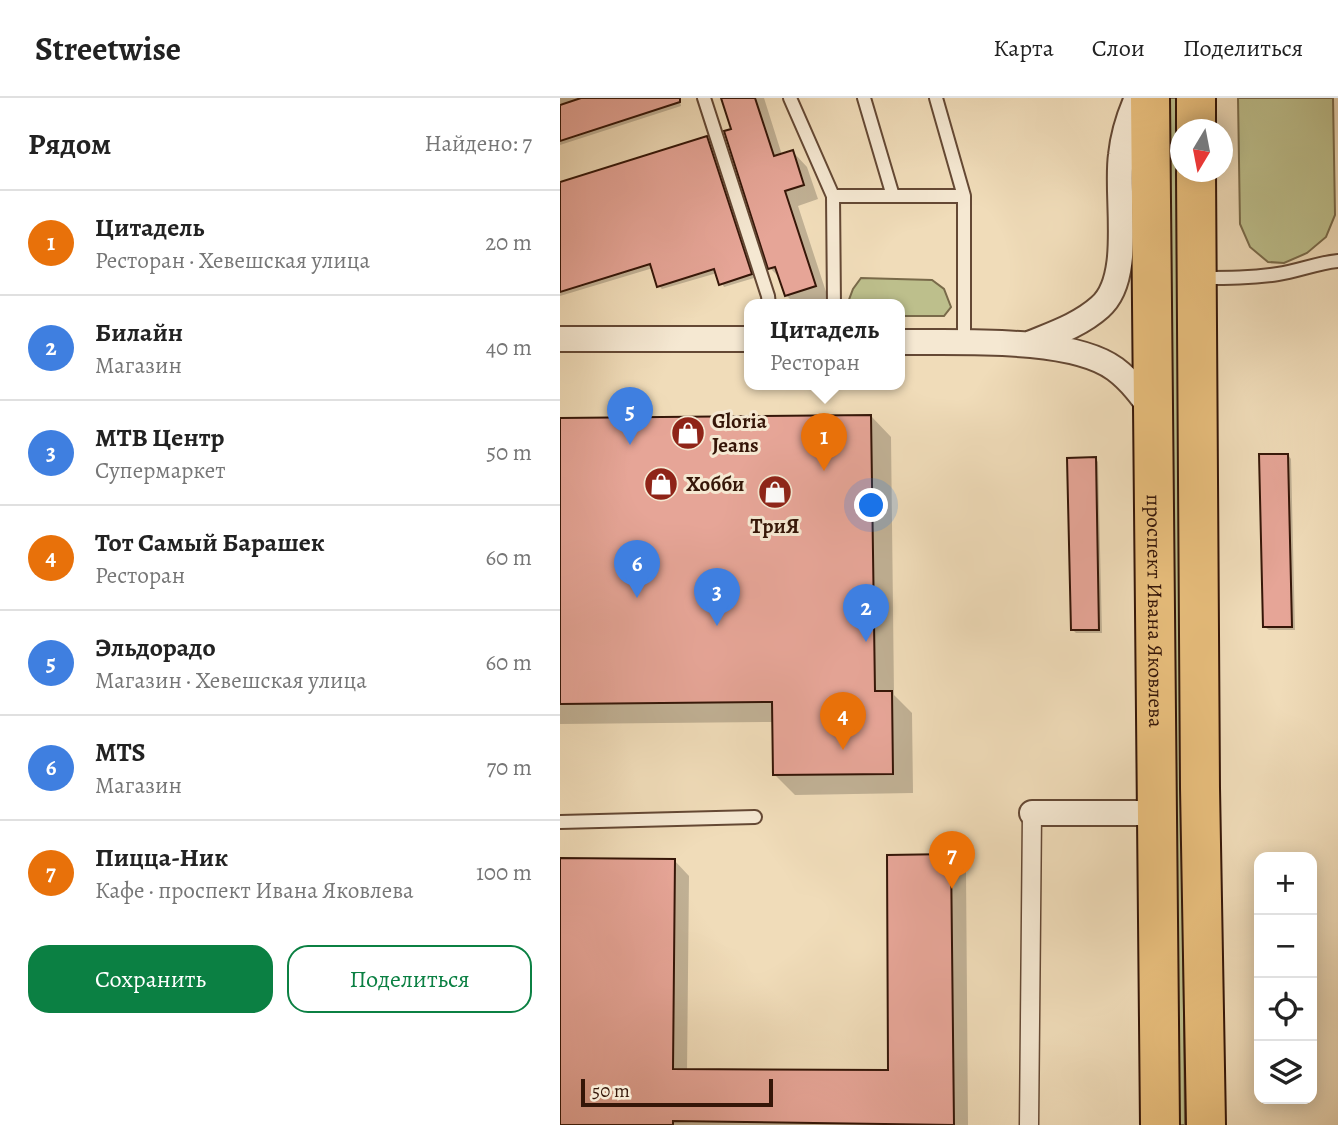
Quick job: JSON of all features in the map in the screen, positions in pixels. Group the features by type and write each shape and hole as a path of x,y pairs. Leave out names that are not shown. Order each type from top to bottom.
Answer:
{"main road":[{"name":"проспект Ивана Яковлева","path":"1150,98 1160,1125"},
{"name":"проспект Ивана Яковлева","path":"1196,182 1200,788 1206,1125"}],"street":[{"path":"1028,344 1077,324 1103,305 1115,282 1121,256 1120,157 1129,115 1137,98"},
{"path":"560,339 744,339"},
{"path":"905,342 1028,344 1083,355 1112,367 1134,385 1154,413"},
{"path":"1029,1125 1032,813 1158,813"}],"lane":[{"path":"704,98 768,299"},
{"path":"790,98 833,196 834,299"},
{"path":"864,98 893,196"},
{"path":"936,98 964,196 964,343"},
{"path":"833,196 964,196"},
{"path":"1197,278 1244,279 1338,261"},
{"path":"560,822 755,817"}],"green space":[{"path":"1165,98 1176,98 1176,119 1170,119 1170,182 1177,182 1185,1125 1174,1125"},
{"path":"1238,98 1333,98 1335,215 1326,237 1307,253 1284,263 1268,262 1250,247 1240,224"},
{"path":"861,278 932,280 944,289 951,307 944,316 905,316 905,299 849,299"}],"building":[{"path":"581,98 680,98 680,102 560,141 560,105"},
{"path":"721,98 755,98 774,156 793,150 804,185 785,191 816,286 785,296 775,267 768,269 724,131 731,129"},
{"path":"707,136 752,274 719,285 714,269 657,287 650,264 560,292 560,182"},
{"path":"871,415 875,691 892,691 893,774 773,775 772,702 560,704 560,418"},
{"path":"1259,454 1288,454 1292,627 1263,627"},
{"path":"1096,457 1099,630 1071,630 1067,458"},
{"path":"951,854 954,1125 673,1121 673,1125 560,1125 560,858 675,859 673,1069 888,1070 887,855"}],"place":[{"name":"Gloria Jeans","path":"688,433"},
{"name":"Эльдорадо","path":"630,445"},
{"name":"Цитадель","path":"824,471"},
{"name":"Хобби","path":"661,484"},
{"name":"ТриЯ","path":"775,492"},
{"name":"MTS","path":"637,598"},
{"name":"МТВ Центр","path":"717,626"},
{"name":"Билайн","path":"866,642"},
{"name":"Тот Самый Барашек","path":"843,750"},
{"name":"Пицца-Ник","path":"952,889"}]}
